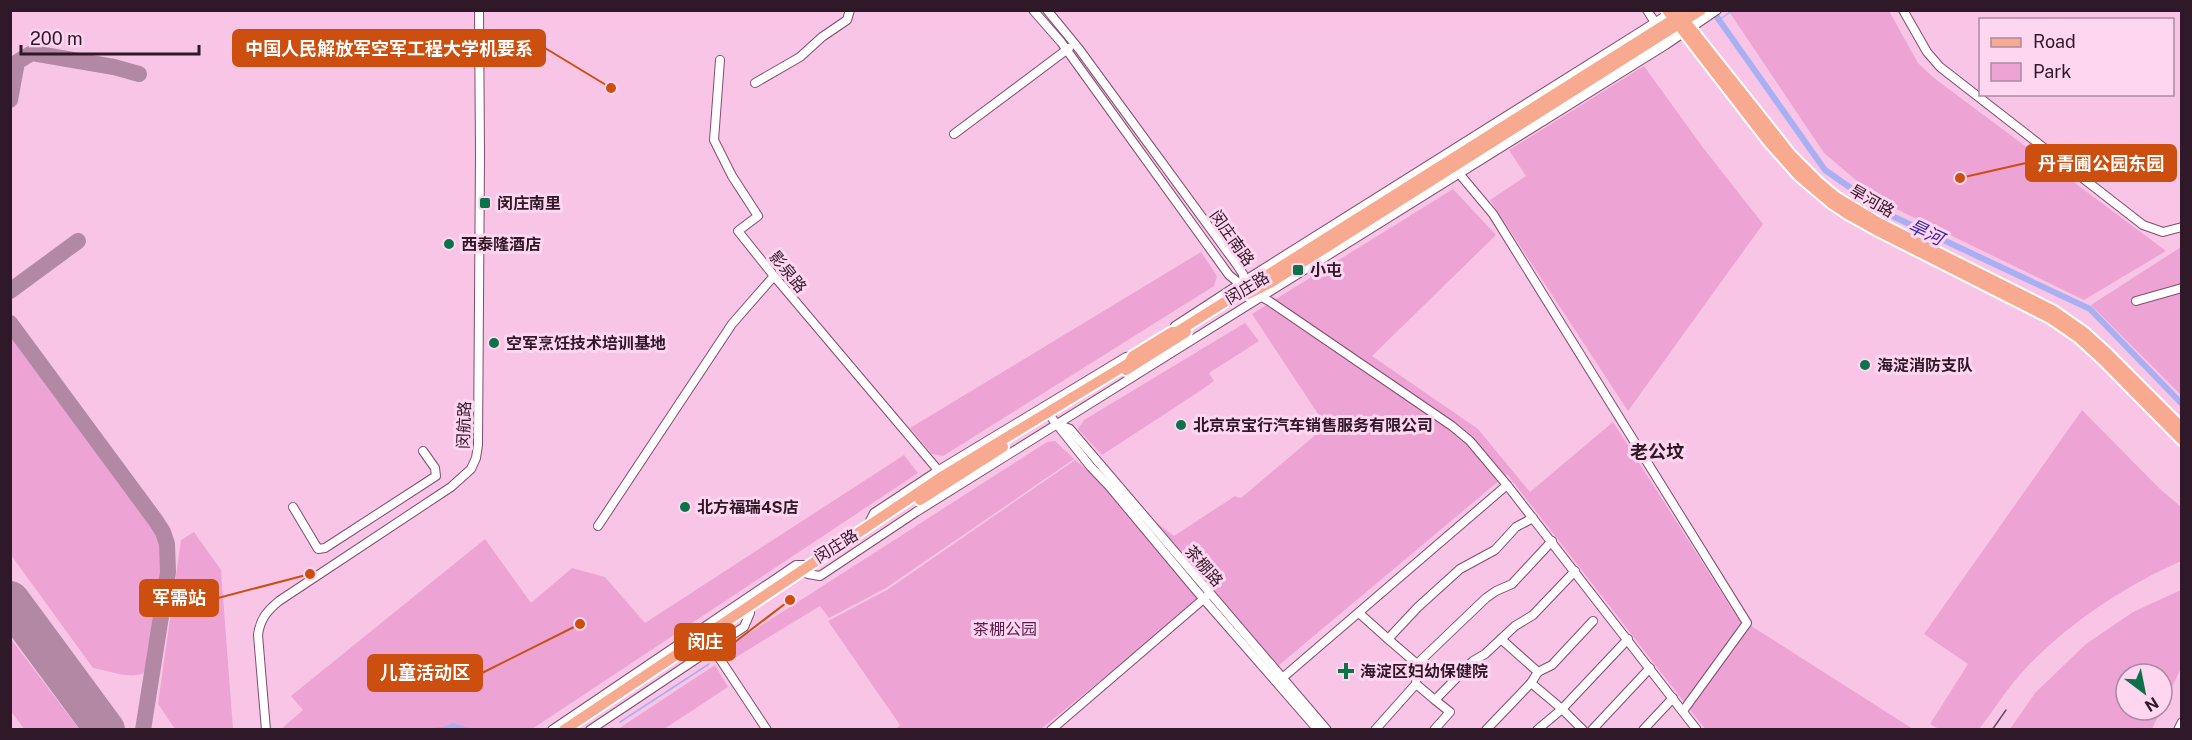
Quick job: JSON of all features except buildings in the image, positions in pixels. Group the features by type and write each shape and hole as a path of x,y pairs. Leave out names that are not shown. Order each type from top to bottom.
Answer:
{"main road":[{"name":"闵庄路","path":"564,729 808,570 1052,418 1248,288 1657,25 1683,17"},
{"name":"闵庄路","path":"575,729 710,644 941,473 1052,418 1129,363 1129,356 1173,329 1177,332 1248,288 1270,283 1456,171 1683,17"},
{"name":"旱河路","path":"1683,17 1791,155 1836,197 1879,223 2054,311 2084,332 2108,354 2181,428"},
{"name":"旱河路","path":"1683,17 1784,161 1813,188 1831,203 1875,230 2050,318 2079,338 2103,360 2181,440"}],"street":[{"name":"闵航路","path":"266,729 258,635 259,623 264,614 279,601 451,488 471,469 476,458 480,188 479,10"},
{"path":"754,83 800,57 822,37 847,20 850,10"},
{"name":"闵庄南路","path":"1033,10 1067,50 1229,275 1248,288"},
{"name":"闵庄南路","path":"1047,10 1075,44 1237,265 1248,288"},
{"path":"1647,10 1657,25"},
{"path":"1683,17 1717,10"},
{"path":"1903,10 1927,52 1940,67 2143,225 2163,232 2181,227"},
{"name":"闵庄路","path":"1456,171 1667,44 1683,17"},
{"path":"954,134 1075,44"},
{"name":"影泉路","path":"720,60 714,140 732,176 758,216 738,231 941,473"},
{"path":"1572,93 1590,92"},
{"path":"1456,171 1493,214 1747,623 1683,711"},
{"path":"598,526 732,324 774,276"},
{"path":"1248,288 1452,426 1470,441 1552,541 1697,729"},
{"path":"2136,302 2181,288"},
{"name":"闵庄路","path":"941,473 1129,356"},
{"name":"茶棚路","path":"1052,418 1070,429 1207,596 1280,680 1318,729"},
{"path":"293,507 318,549 325,548 436,476 435,468 423,451"},
{"path":"1280,680 1507,485"},
{"path":"1388,639 1418,607 1460,569 1495,549 1516,527 1533,518"},
{"path":"1375,729 1416,684 1417,664 1486,597 1512,584 1552,541"},
{"name":"闵庄路","path":"552,729 796,565 808,570"},
{"path":"1436,700 1473,661 1515,626 1533,615 1575,572"},
{"path":"1051,729 1207,596"},
{"path":"1359,613 1417,664"},
{"path":"1486,729 1531,683 1538,672 1552,664 1593,621"},
{"path":"1501,639 1538,672"},
{"path":"1537,729 1562,709 1628,639"},
{"path":"710,644 767,729"},
{"name":"闵庄路","path":"590,729 710,644"},
{"path":"1592,729 1650,668"},
{"name":"茶棚路","path":"1280,680 1328,729"},
{"path":"1531,683 1583,729"},
{"path":"1416,684 1450,712 1434,729"},
{"path":"1643,729 1673,698"},
{"path":"2178,729 2181,722"}],"green space":[{"path":"1734,10 1889,11 1918,63 1934,78 2166,251 2084,300 1882,202 1824,153 1730,13"},
{"path":"1644,66 1701,145 1763,224 1628,411 1490,200 1526,176 1509,150"},
{"name":"茶棚公园","path":"1453,189 1496,235 1372,356 1478,429 1530,492 1613,422 1737,617 1913,729 1705,729 1507,474 1278,666 1212,590 1041,729 896,729 900,725 828,621 887,590 1075,460 1174,536 1235,496 1241,498 1326,426 1252,314"},
{"path":"2181,247 2181,395 2091,305"},
{"path":"1201,252 1217,276 1214,286 943,456 932,454 910,428"},
{"path":"1245,323 1259,341 1209,373 1214,381 1102,455 1078,429 1084,420"},
{"path":"11,333 153,525 163,555 164,570 148,669 143,673 130,675 93,668 11,555"},
{"path":"2082,410 2160,489 2181,507 2181,561 2099,606 2061,635 2020,674 1979,729 1939,729 1930,724 1968,664 1924,634"},
{"path":"1055,441 1074,459 886,588 829,618 820,606 733,659 726,648 1047,442"},
{"path":"904,455 918,473 532,729 280,730 303,710 291,696 485,539 531,603 572,568 605,577 645,623"},
{"path":"194,532 221,570 233,729 175,729 158,704 181,540"},
{"path":"2181,590 2181,668 2174,683 2174,662 2114,662 2114,722 2155,722 2152,729 2010,729 2035,693 2086,644 2133,612"},
{"path":"11,639 79,729 24,729 11,711"},
{"path":"715,665 728,687 664,729 618,729"}],"water":[{"path":"453,723 472,729 425,729 443,727"}],"waterway":[{"name":"旱河","path":"1712,10 1825,170 1888,214 2090,309 2182,404"},
{"path":"1719,20 1733,10"},
{"path":"620,722 709,664"}],"taxiway":[{"path":"10,100 17,62 32,53 114,67 139,74"},
{"path":"10,291 78,241"},
{"path":"10,323 156,521 167,544 168,572 143,730"}],"runway":[{"path":"10,601 105,730"}],"tram line":[{"path":"1992,730 2006,710"}],"place":[{"name":"中国人民解放军空军工程大学机要系","path":"611,88"},
{"name":"丹青圃公园东园","path":"1960,178"},
{"name":"闵庄南里","path":"485,203"},
{"name":"西泰隆酒店","path":"449,244"},
{"name":"小屯","path":"1298,270"},
{"name":"空军烹饪技术培训基地","path":"494,343"},
{"name":"海淀消防支队","path":"1865,365"},
{"name":"北京京宝行汽车销售服务有限公司","path":"1181,425"},
{"name":"北方福瑞4S店","path":"685,507"},
{"name":"军需站","path":"310,574"},
{"name":"闵庄","path":"790,600"},
{"name":"儿童活动区","path":"580,624"},
{"name":"海淀区妇幼保健院","path":"1346,671"}],"district":[{"name":"老公坟","path":"1657,451"}]}
